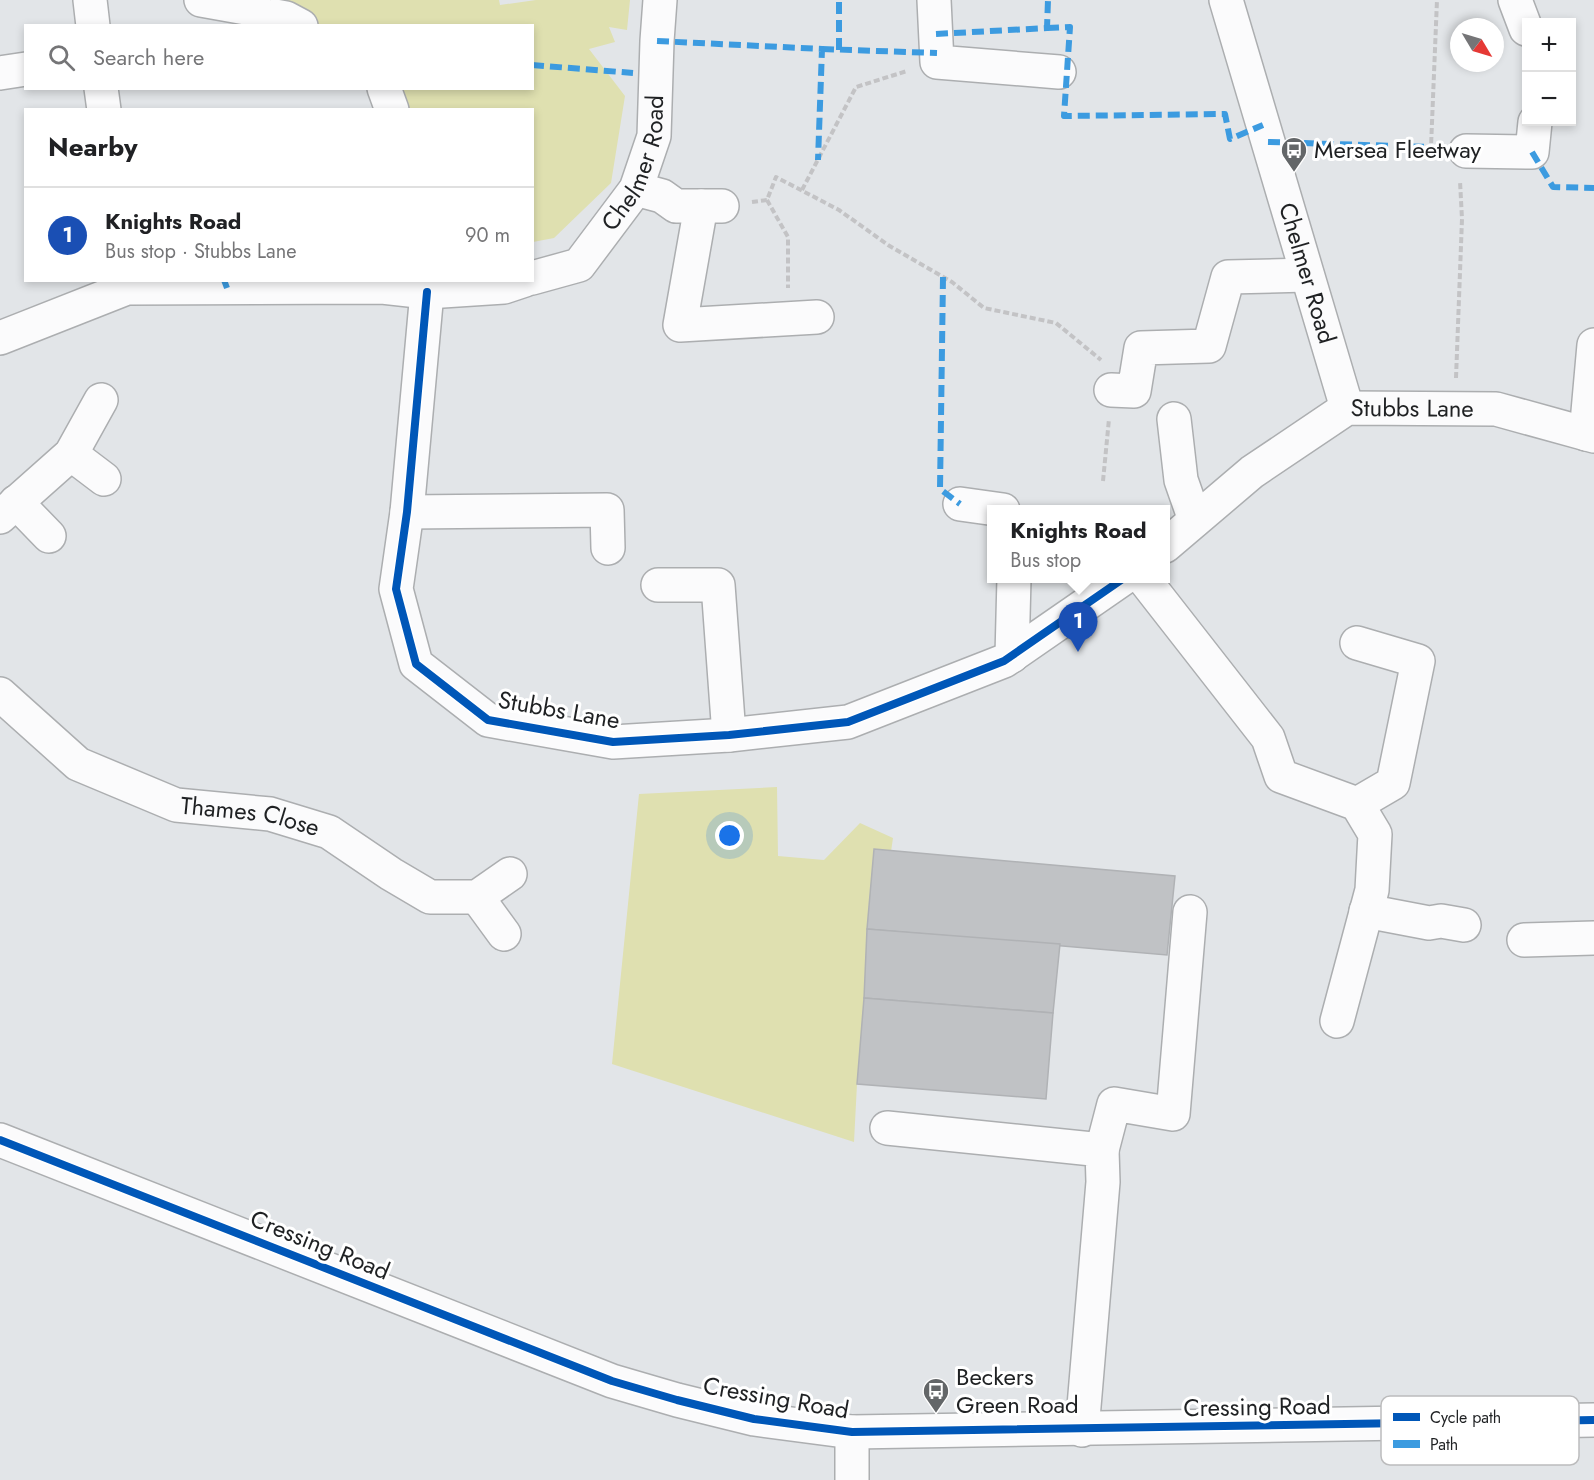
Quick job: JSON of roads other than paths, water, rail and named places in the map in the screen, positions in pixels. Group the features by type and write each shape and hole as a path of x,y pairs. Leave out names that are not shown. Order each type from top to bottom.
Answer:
{"street":[{"path":"90,0 93,24"},
{"path":"201,0 277,17"},
{"name":"Chelmer Road","path":"534,277 579,265 636,189 654,136 660,0"},
{"path":"934,0 937,62 1059,72"},
{"name":"Chelmer Road","path":"1226,0 1347,408"},
{"path":"1515,0 1522,18"},
{"path":"0,73 24,69"},
{"path":"101,90 104,108"},
{"path":"385,90 391,108"},
{"path":"1455,157 1532,152 1534,126"},
{"path":"636,189 662,196 676,206 712,206 680,325 803,318"},
{"path":"1111,390 1134,391 1141,348 1209,346 1228,277 1307,275"},
{"path":"0,338 126,284 382,284 428,292 504,287 519,282"},
{"name":"Stubbs Lane","path":"428,292 407,512 396,590 416,664 488,720 613,742 729,735 848,722 1004,661 1118,583"},
{"path":"1590,435 1594,345"},
{"path":"50,536 8,509 71,454 101,400"},
{"name":"Stubbs Lane","path":"1170,542 1252,472 1347,408 1496,409 1590,435"},
{"path":"1173,419 1181,480 1195,520"},
{"path":"71,454 104,479"},
{"path":"960,504 987,508"},
{"path":"407,512 607,510 608,548"},
{"path":"1012,656 1014,583"},
{"path":"1146,583 1268,738 1281,776 1357,804 1375,834 1372,890 1337,1021"},
{"path":"658,585 718,585 729,735"},
{"path":"1357,643 1418,661 1393,783 1357,804"},
{"name":"Thames Close","path":"0,694 78,764 176,805 270,814 329,832 430,897 477,897"},
{"path":"504,934 477,897 510,874"},
{"path":"1366,911 1429,924 1441,921 1464,925"},
{"path":"1082,1430 1103,1182 1102,1149 1114,1104 1173,1114 1190,912"},
{"path":"1524,940 1594,938"},
{"path":"887,1128 1102,1149"},
{"name":"Cressing Road","path":"0,1140 612,1380 677,1400 754,1419 852,1432 1381,1424"},
{"name":"Cressing Road","path":"1579,1420 1594,1420"},
{"path":"852,1432 852,1480"}],"place":[{"name":"Mersea Fleetway","path":"1294,173"},
{"name":"Knights Road","path":"1078,652"},
{"name":"Beckers Green Road","path":"936,1414"}]}
